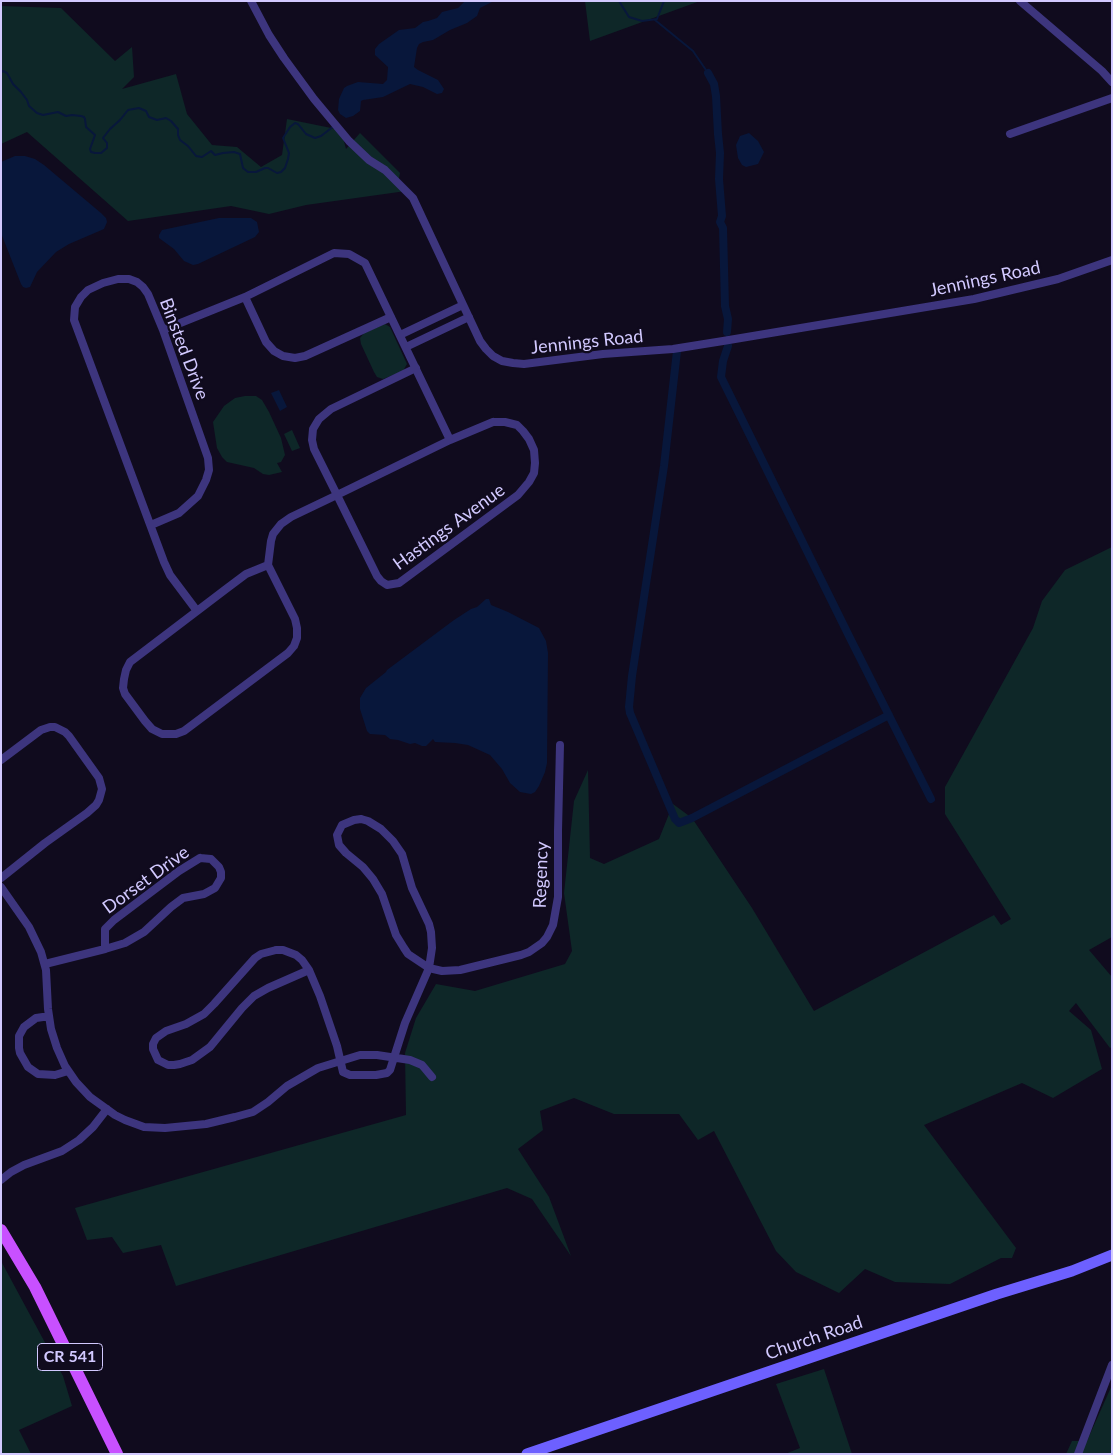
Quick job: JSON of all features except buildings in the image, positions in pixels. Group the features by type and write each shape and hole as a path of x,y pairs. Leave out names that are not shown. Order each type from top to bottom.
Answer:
{"main road":[{"name":"CR 541","path":"1,1230 35,1287 117,1454"},
{"name":"Church Road","path":"528,1454 997,1294 1072,1271 1112,1255"}],"street":[{"name":"Jennings Road","path":"251,1 269,36 314,99 349,141 369,160 385,170 413,198 480,341 493,356 502,361 524,364 602,354 673,349 962,301 1058,278 1112,260"},
{"path":"1020,1 1102,71 1112,82"},
{"path":"1010,134 1112,98"},
{"path":"163,330 245,297 334,253 349,254 365,263 450,440"},
{"name":"Binsted Drive","path":"151,526 179,513 198,496 206,480 208,458 163,330 148,294 137,282 129,279 118,279 88,290 75,308 74,320 76,328 151,526 170,575 197,611"},
{"path":"245,297 266,342 274,351 283,356 295,358 305,356 390,317"},
{"path":"400,335 463,306"},
{"path":"406,347 469,317"},
{"path":"268,565 246,574 130,662 126,670 123,688 144,722 152,729 162,734 176,734 184,731 288,653 294,646 297,638 297,628 268,565 273,534 281,524 291,517 337,495 314,449 312,440 313,429 319,420 331,409 416,368"},
{"name":"Hastings Avenue","path":"493,422 505,422 516,426 523,431 534,450 536,462 534,473 518,495 399,583 386,585 377,576 337,495 450,440 493,422"},
{"path":"1,760 41,730 55,727 69,736 99,778 102,789 99,800 86,814 44,843 1,878"},
{"name":"Regency","path":"429,968 442,972 453,972 514,957 529,952 547,937 553,925 558,897 560,745"},
{"path":"309,970 254,996 210,1046 192,1060 168,1065 158,1060 154,1055 152,1049 156,1038 166,1031 186,1024 204,1014 249,964 261,954 276,950 290,952 302,960 309,970 337,1046 343,1072 346,1074 376,1075 387,1073 390,1070 405,1023 429,968 432,948 431,932 412,888 402,854 387,835 368,821 354,820 342,825 337,835 339,845 368,872 378,886 393,928 408,954 429,968"},
{"name":"Dorset Drive","path":"45,964 105,949 131,940 144,932 183,898 204,894 216,888 219,884 221,872 216,862 206,858 195,860 119,915 105,930 105,949"},
{"path":"1,887 29,927 41,952 45,964 51,1029 57,1048 68,1071 83,1090 107,1109 125,1120 144,1127 166,1128 206,1124 253,1112 296,1080 318,1068 360,1055 403,1058 416,1062 426,1069 432,1077"},
{"path":"49,1018 36,1018 24,1027 19,1036 18,1048 28,1067 38,1074 55,1075 68,1071"},
{"path":"1,1180 17,1168 62,1151 79,1140 107,1109"},
{"path":"1078,1454 1112,1365"}],"green space":[{"path":"585,1 700,1 590,41"},
{"path":"1,6 61,8 115,61 132,47 134,77 122,89 176,74 187,114 212,145 237,147 261,167 282,155 287,119 341,130 346,149 360,133 400,173 398,183 406,191 306,205 269,214 231,206 128,221 27,132 1,144"},
{"path":"385,324 390,327 407,364 403,371 383,379 377,377 374,372 360,338 364,333"},
{"path":"256,396 262,400 269,412 281,438 285,455 281,462 277,463 282,472 269,475 263,474 254,468 227,462 217,448 213,422 224,406 235,398"},
{"path":"292,430 300,448 292,451 284,434"},
{"path":"1112,547 1112,937 1089,950 1112,977 1112,1047 1110,1048 1076,1003 1069,1011 1091,1030 1102,1069 1053,1098 1022,1083 924,1125 1016,1248 1012,1258 1001,1258 950,1284 895,1282 865,1269 839,1293 796,1272 776,1251 714,1131 698,1140 679,1114 614,1114 574,1098 540,1111 543,1130 518,1149 549,1197 571,1256 532,1199 507,1188 176,1286 161,1245 123,1253 112,1237 87,1240 75,1208 406,1115 405,1053 416,1018 436,984 475,991 565,964 572,951 564,893 574,801 588,770 590,858 604,864 659,839 673,804 692,818 752,908 814,1011 994,915 1001,925 1011,919 945,814 945,787 1033,628 1042,601 1065,570"},
{"path":"1,1261 63,1376 72,1406 19,1430 31,1454 1,1454"},
{"path":"824,1369 852,1454 785,1454 800,1448 776,1384"},
{"path":"1112,1385 1112,1454 1066,1454 1072,1441 1087,1441"}],"water":[{"path":"465,1 494,1 480,8 477,16 467,23 433,40 419,44 417,48 414,67 438,80 444,89 442,93 437,94 423,87 410,84 383,97 361,101 360,111 353,116 346,118 340,114 338,110 339,99 344,88 358,82 383,84 387,80 388,67 375,55 375,49 379,44 399,30 415,28 423,22 437,18 442,12 458,8"},
{"path":"749,133 758,141 764,152 758,164 746,167 742,165 738,158 736,145 740,136"},
{"path":"15,156 35,159 44,165 101,213 107,222 104,229 69,244 56,252 37,272 30,287 26,288 21,284 1,233 1,162"},
{"path":"219,218 251,218 257,222 259,232 255,237 193,265 184,261 174,249 159,238 162,230"},
{"path":"279,390 287,407 280,411 271,393"},
{"path":"486,599 489,599 491,605 539,628 546,641 548,653 547,763 539,786 531,794 520,792 510,783 502,769 490,755 468,745 435,742 433,739 426,746 422,746 390,739 385,735 370,734 367,731 360,709 360,698 366,688 454,620 477,607"}],"waterway":[{"path":"619,1 629,17 642,21 657,19 664,1"},
{"path":"655,20 693,51 708,73"},
{"path":"1,72 7,73 13,84 27,100 29,106 37,113 43,115 58,112 66,116 84,117 86,127 95,135 90,149 91,152 95,153 101,153 107,148 107,143 103,138 128,110 139,108 146,111 149,117 157,120 166,118 171,121 178,129 180,140 196,156 202,157 211,151 215,155 234,152 240,154 243,168 248,172 256,172 268,168 277,173 285,168 288,159 289,153 283,138 290,127 295,123 298,124 306,134 315,138 321,136 334,126"},
{"path":"708,73 714,84 716,96 720,153 719,179 722,216 720,222 723,228 727,332"},
{"path":"727,332 727,339"},
{"path":"728,346 723,361 721,377 931,799"},
{"path":"677,351 664,466 629,707 675,819 679,823 692,818 889,715"}]}
